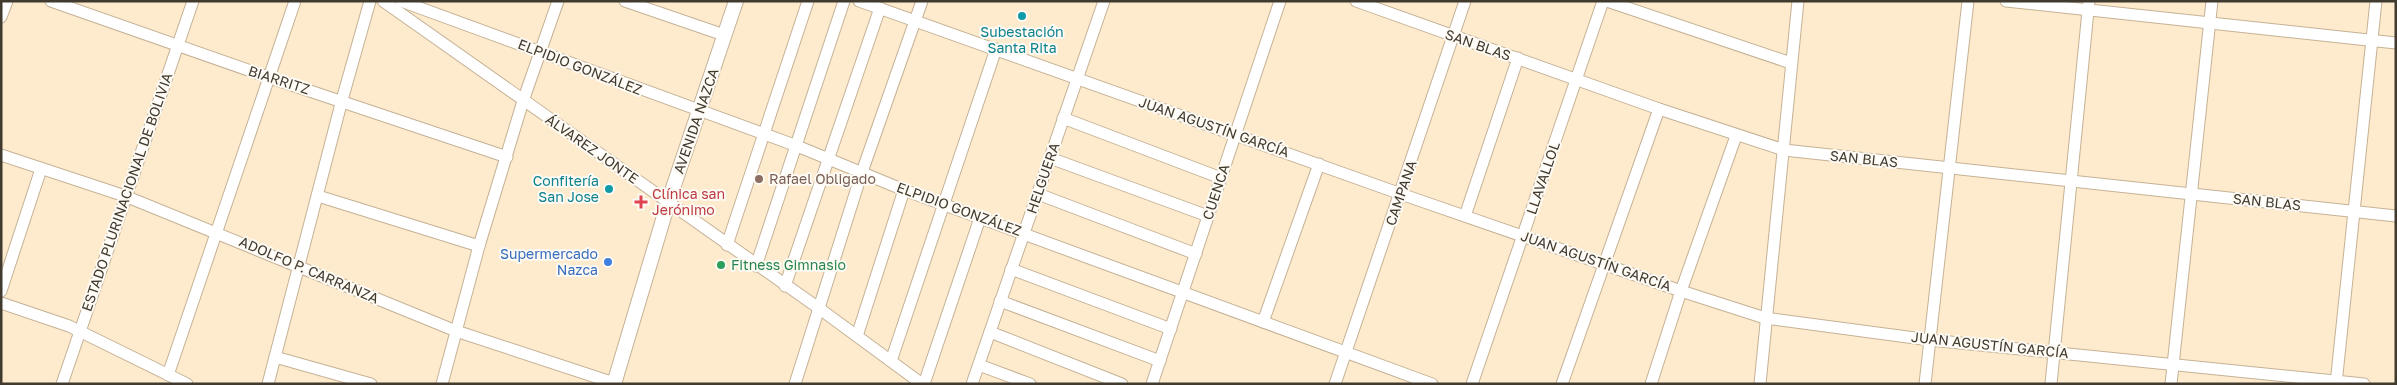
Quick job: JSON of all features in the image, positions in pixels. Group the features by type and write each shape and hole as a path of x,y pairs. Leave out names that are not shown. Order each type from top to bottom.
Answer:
{"main road":[{"name":"AVENIDA NAZCA","path":"615,383 668,204 736,1"}],"street":[{"path":"1,17 7,1"},
{"name":"BIARRITZ","path":"51,1 268,77 342,100 507,157"},
{"name":"ESTADO PLURINACIONAL DE BOLIVIA","path":"62,384 192,1"},
{"path":"168,375 268,77 296,1"},
{"path":"268,384 342,100 370,1"},
{"name":"ÁLVAREZ JONTE","path":"383,1 668,204 820,309 923,384"},
{"name":"ELPIDIO GONZÁLEZ","path":"401,1 699,112 797,146 904,190 1024,232 1432,384"},
{"path":"442,384 479,246 523,101 558,1"},
{"path":"625,1 724,35"},
{"path":"727,245 808,1"},
{"path":"756,266 844,1"},
{"name":"JUAN AGUSTÍN GARCÍA","path":"859,1 1235,136 1681,292 1765,318 1930,340 2055,351 2364,384"},
{"path":"795,384 862,172 922,1"},
{"name":"HELGUERA","path":"972,384 1104,1"},
{"name":"CUENCA","path":"1152,384 1280,1"},
{"name":"SAN BLAS","path":"1356,1 1736,136 1784,150 2396,216"},
{"name":"CAMPANA","path":"1335,384 1465,1"},
{"name":"LLAVALLOL","path":"1472,384 1603,1"},
{"path":"1607,1 1791,63"},
{"path":"1760,384 1765,318 1784,150 1798,1"},
{"path":"1925,384 1968,1"},
{"path":"2006,1 2089,5 2210,23 2396,43"},
{"path":"2172,384 2212,1"},
{"path":"2336,382 2376,1"},
{"path":"2051,384 2089,5"},
{"path":"785,286 880,8"},
{"path":"891,361 996,49"},
{"path":"1465,216 1518,58"},
{"path":"1562,384 1659,109"},
{"path":"1063,118 1221,178"},
{"path":"1652,384 1681,292 1736,136"},
{"name":"ADOLFO P. CARRANZA","path":"1,155 125,196 456,331 615,383"},
{"path":"1050,158 1208,216"},
{"path":"1264,322 1319,164"},
{"path":"1,291 41,169"},
{"path":"857,336 904,190"},
{"path":"1038,194 1196,254"},
{"path":"318,196 479,246"},
{"path":"923,384 980,218"},
{"path":"1011,269 1171,329"},
{"path":"1000,301 1160,361"},
{"path":"1,303 80,331 187,384"},
{"path":"990,332 1122,384"},
{"path":"275,357 371,384"},
{"path":"979,365 1030,384"}],"place":[{"name":"Subestación Santa Rita","path":"1022,16"},
{"name":"Rafael Obligado","path":"759,179"},
{"name":"Confitería San Jose","path":"609,189"},
{"name":"Clínica san Jerónimo","path":"641,202"},
{"name":"Supermercado Nazca","path":"608,262"},
{"name":"Fitness Gimnasio","path":"721,265"}]}
